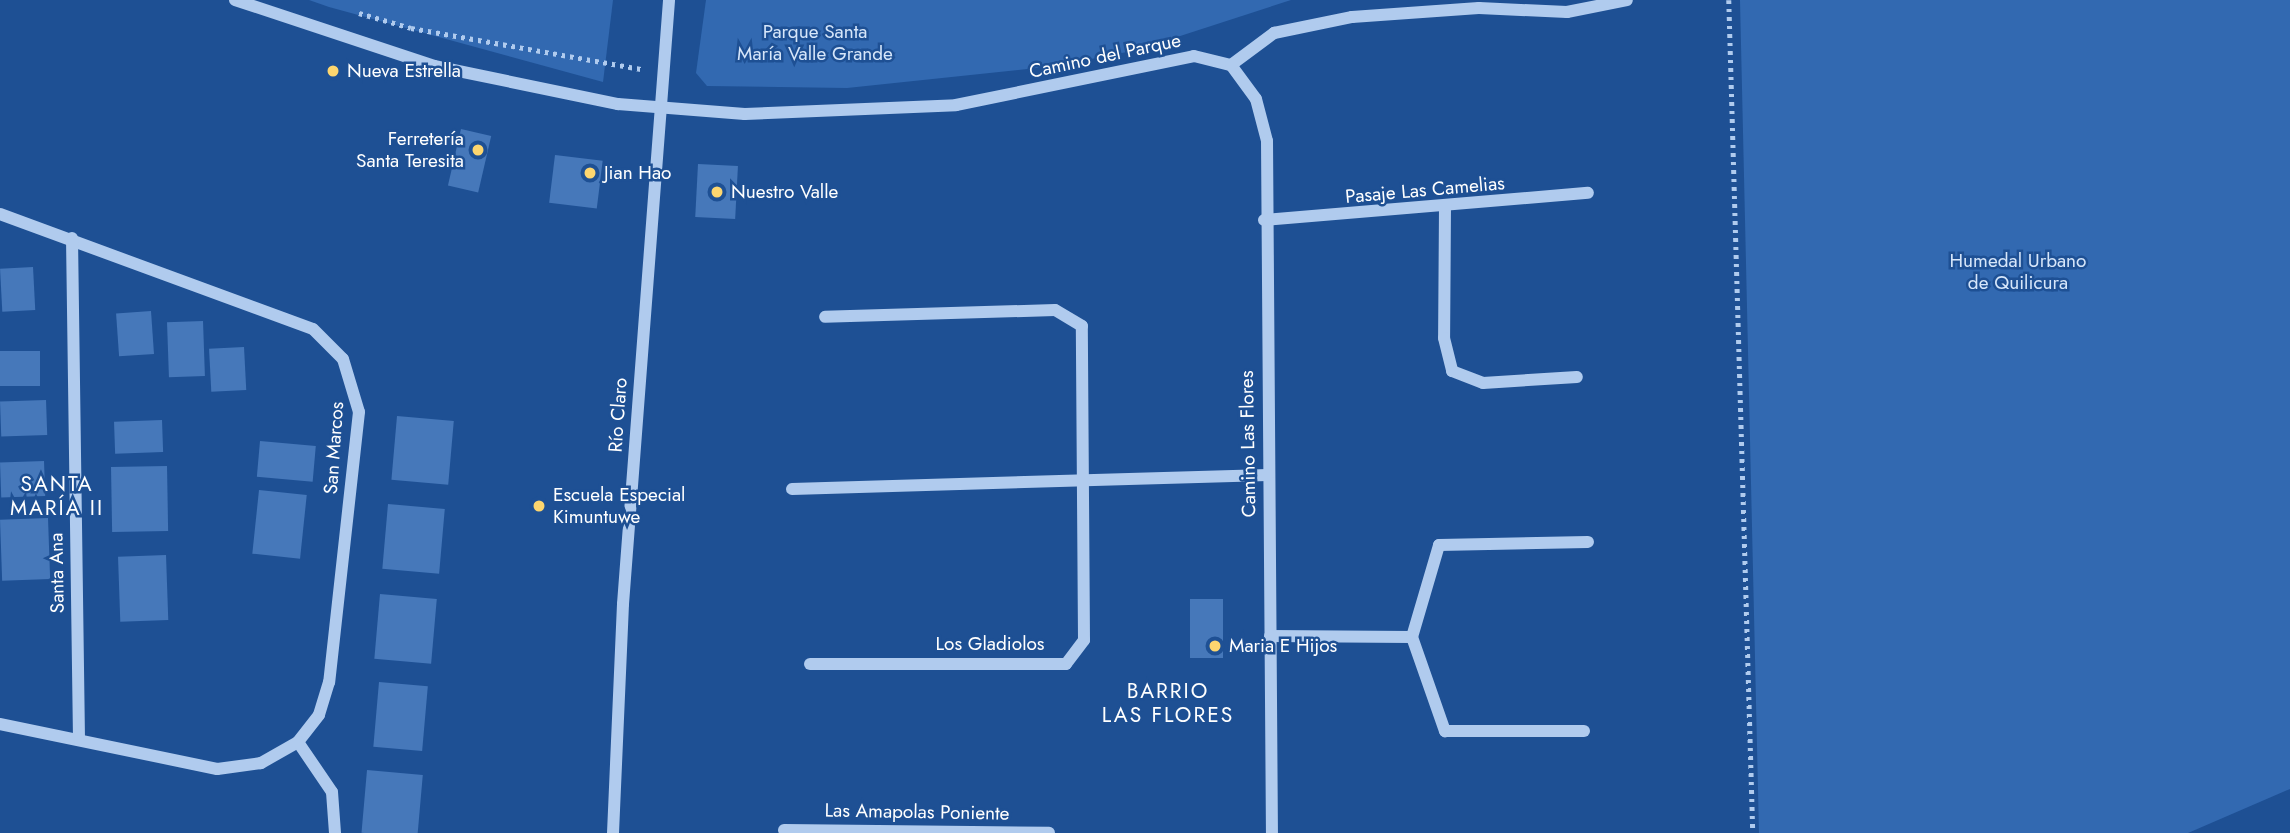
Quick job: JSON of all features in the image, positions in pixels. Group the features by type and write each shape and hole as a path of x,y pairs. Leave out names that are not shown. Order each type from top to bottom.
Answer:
{"street":[{"name":"Camino del Parque","path":"235,0 434,66 661,108 886,112 1071,85 1195,56 1231,65"},
{"name":"Río Claro","path":"613,833 623,604 669,0"},
{"path":"1231,65 1274,33 1352,17 1479,8 1567,12 1627,0"},
{"name":"Camino Las Flores","path":"1231,65 1246,79 1263,119 1272,833"},
{"name":"Pasaje Las Camelias","path":"1264,220 1588,194"},
{"path":"1445,207 1444,338 1452,371 1483,383 1577,377"},
{"name":"San Marcos","path":"0,214 72,237 295,320 330,342 352,375 359,412 329,682 318,715 298,742 261,763 217,769 0,724"},
{"name":"Santa Ana","path":"72,237 79,739"},
{"name":"Los Gladiolos","path":"810,664 1066,664 1084,640 1082,326 1055,310 825,317"},
{"path":"792,489 1268,475"},
{"path":"1584,731 1445,731 1412,637 1439,545 1587,542"},
{"path":"1270,636 1412,637"},
{"path":"298,742 332,792 335,833"},
{"name":"Las Amapolas Poniente","path":"785,830 1049,833"}],"path":[{"path":"1729,0 1754,833"},
{"path":"351,11 411,29 664,73"}],"green space":[{"path":"309,0 613,0 603,82 329,7"},
{"name":"Parque Santa María Valle Grande","path":"706,0 1291,0 1137,50 1055,66 847,88 707,86 696,73"},
{"name":"Humedal Urbano de Quilicura","path":"1740,0 2290,0 2290,789 2188,833 1759,833"}],"building":[{"path":"461,129 491,136 478,192 448,186"},
{"path":"555,155 603,161 597,208 549,203"},
{"name":"Nuestro Valle","path":"698,164 738,166 735,219 695,217"},
{"path":"33,267 35,310 2,312 0,269"},
{"path":"151,311 154,354 119,356 116,313"},
{"path":"203,321 205,376 169,377 167,322"},
{"path":"244,347 246,390 211,392 209,349"},
{"path":"0,351 40,351 40,386 0,386"},
{"path":"46,400 47,435 1,437 0,402"},
{"path":"397,416 454,421 448,485 391,480"},
{"path":"162,420 163,452 115,454 114,422"},
{"path":"260,441 316,446 313,482 257,477"},
{"path":"44,461 45,496 1,498 0,463"},
{"path":"167,466 168,531 112,532 111,467"},
{"path":"259,490 307,495 300,559 252,554"},
{"path":"388,504 445,509 439,574 382,569"},
{"path":"48,518 50,579 2,581 0,520"},
{"path":"166,555 168,620 120,622 118,557"},
{"path":"380,594 437,599 431,664 374,659"},
{"path":"1190,599 1223,599 1223,658 1190,658"},
{"path":"379,682 428,686 422,751 373,747"},
{"path":"367,770 423,775 418,833 362,833"}],"place":[{"name":"Nueva Estrella","path":"333,71"},
{"name":"Ferretería Santa Teresita","path":"478,150"},
{"name":"Jian Hao","path":"590,173"},
{"name":"Nuestro Valle","path":"717,192"},
{"name":"Escuela Especial Kimuntuwe","path":"539,506"},
{"name":"Maria E Hijos","path":"1215,646"}],"district":[{"name":"SANTA MARÍA II","path":"57,496"},
{"name":"BARRIO LAS FLORES","path":"1168,703"}]}
